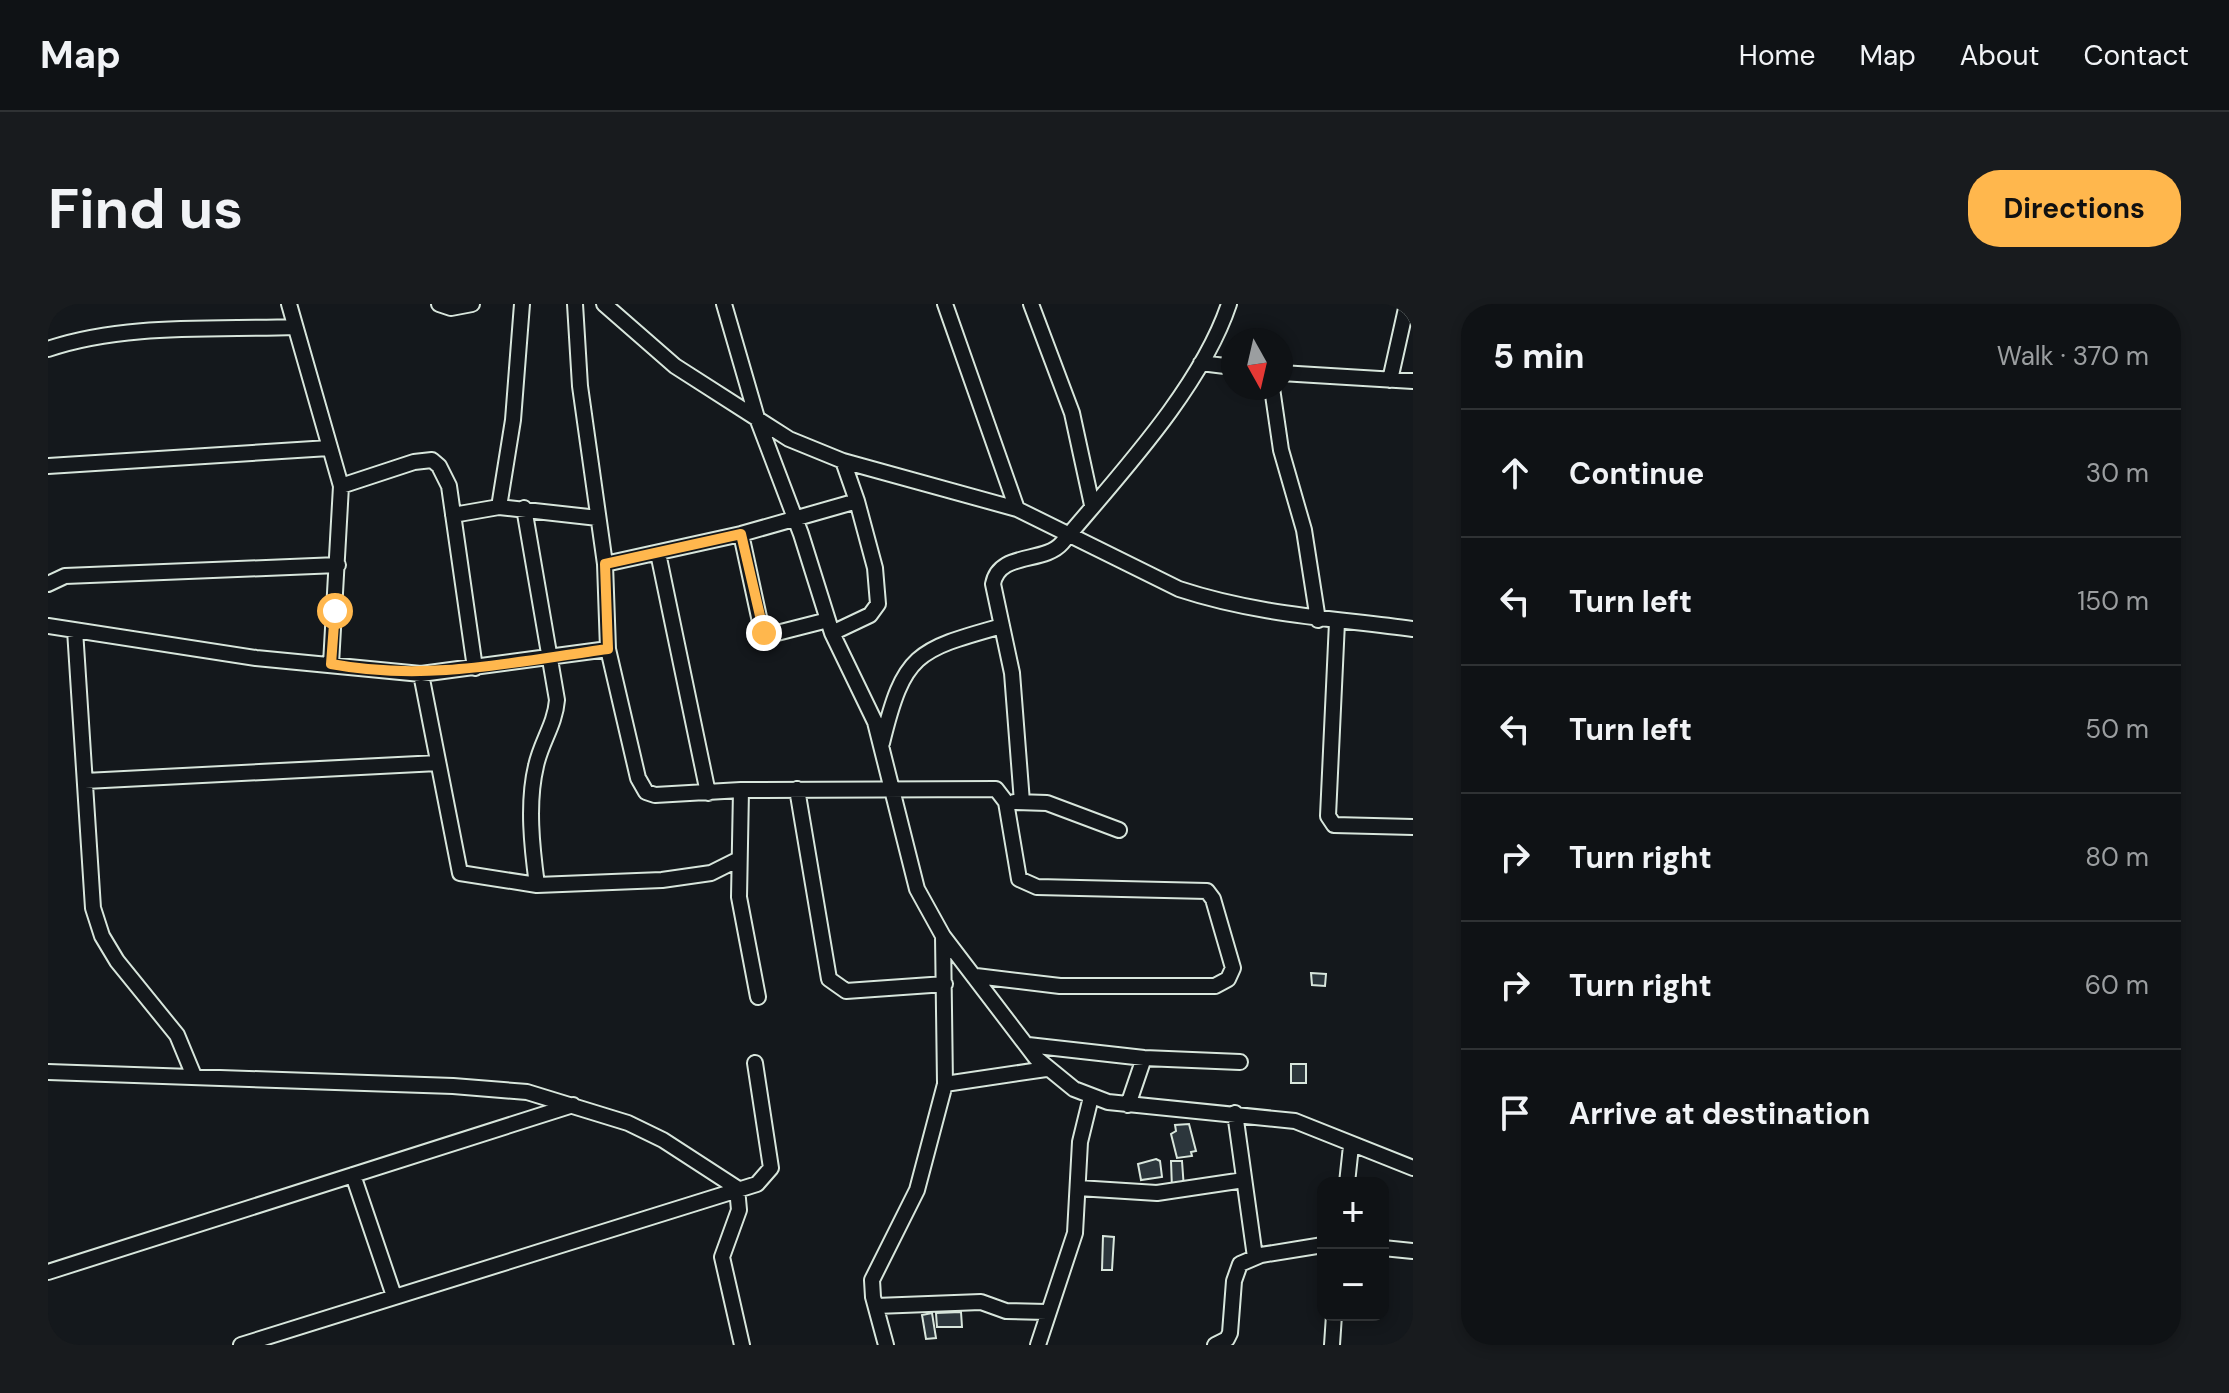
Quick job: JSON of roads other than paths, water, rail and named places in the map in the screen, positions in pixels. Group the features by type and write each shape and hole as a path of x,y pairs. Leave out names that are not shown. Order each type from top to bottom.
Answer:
{"street":[{"path":"289,304 341,486 331,664"},
{"path":"439,304 451,308 472,304"},
{"path":"499,507 513,420 522,304"},
{"path":"575,304 580,386 605,564 608,649 641,786 655,795 797,789 996,789 1006,802 1019,879 1037,887 1207,891 1218,914 1232,974 1215,986 1180,987 1060,986 976,976"},
{"path":"604,304 675,366 799,444 843,461 1017,509 1179,589 1249,609 1318,620 1413,629"},
{"path":"724,304 757,418 796,520 830,626 866,701 881,743 917,889 943,936 1046,1069 1091,1097 1128,1105 1295,1121 1351,1146 1413,1168"},
{"path":"945,304 1017,509"},
{"path":"1031,304 1072,413 1092,505"},
{"path":"1022,802 1012,673 995,576 1008,564 1054,549 1068,534 1172,408 1201,363 1229,304"},
{"path":"1390,380 1407,304"},
{"path":"48,349 85,339 133,334 295,327"},
{"path":"1201,363 1221,366"},
{"path":"1293,374 1413,381"},
{"path":"1274,400 1281,450 1304,530 1318,620"},
{"path":"48,466 329,448"},
{"path":"341,486 414,462 432,460 439,466 449,486 475,668"},
{"path":"741,534 762,631 773,634 830,626 870,615 878,604 875,568 843,461"},
{"path":"605,564 741,534 857,501"},
{"path":"453,515 499,507 598,518"},
{"path":"524,508 557,700 552,729 537,760 533,778 537,885"},
{"path":"658,553 708,793"},
{"path":"48,584 65,576 338,565"},
{"path":"1337,622 1328,816 1334,825 1413,827"},
{"path":"48,626 256,658 421,674 608,649"},
{"path":"881,743 893,702 917,657 938,645 1002,626"},
{"path":"75,630 93,908 102,936 117,961 177,1035 194,1076"},
{"path":"421,674 460,873 537,885 687,878 711,873 737,860"},
{"path":"85,781 438,763"},
{"path":"797,789 829,979 846,991 945,984"},
{"path":"741,790 737,860 745,940 758,997"},
{"path":"1006,802 1047,803 1119,830"},
{"path":"886,1345 872,1291 875,1270 917,1190 945,1084 943,936"},
{"path":"1028,1045 1144,1058 1240,1062"},
{"path":"1128,1105 1144,1058"},
{"path":"241,1345 757,1184 771,1168 755,1063"},
{"path":"945,1084 1046,1069"},
{"path":"48,1072 453,1086 527,1092 628,1123 663,1140 737,1188"},
{"path":"1038,1345 1075,1233 1080,1142 1091,1097"},
{"path":"48,1272 573,1104"},
{"path":"1235,1113 1255,1257"},
{"path":"1348,1177 1351,1146"},
{"path":"353,1175 394,1296"},
{"path":"1078,1188 1157,1193 1244,1180"},
{"path":"737,1188 739,1210 722,1257 742,1345"},
{"path":"1215,1345 1227,1339 1230,1333 1236,1272 1240,1264 1255,1257 1317,1246"},
{"path":"1389,1249 1413,1251"},
{"path":"876,1306 981,1302 1006,1311 1047,1312"},
{"path":"1332,1345 1334,1321"}]}
